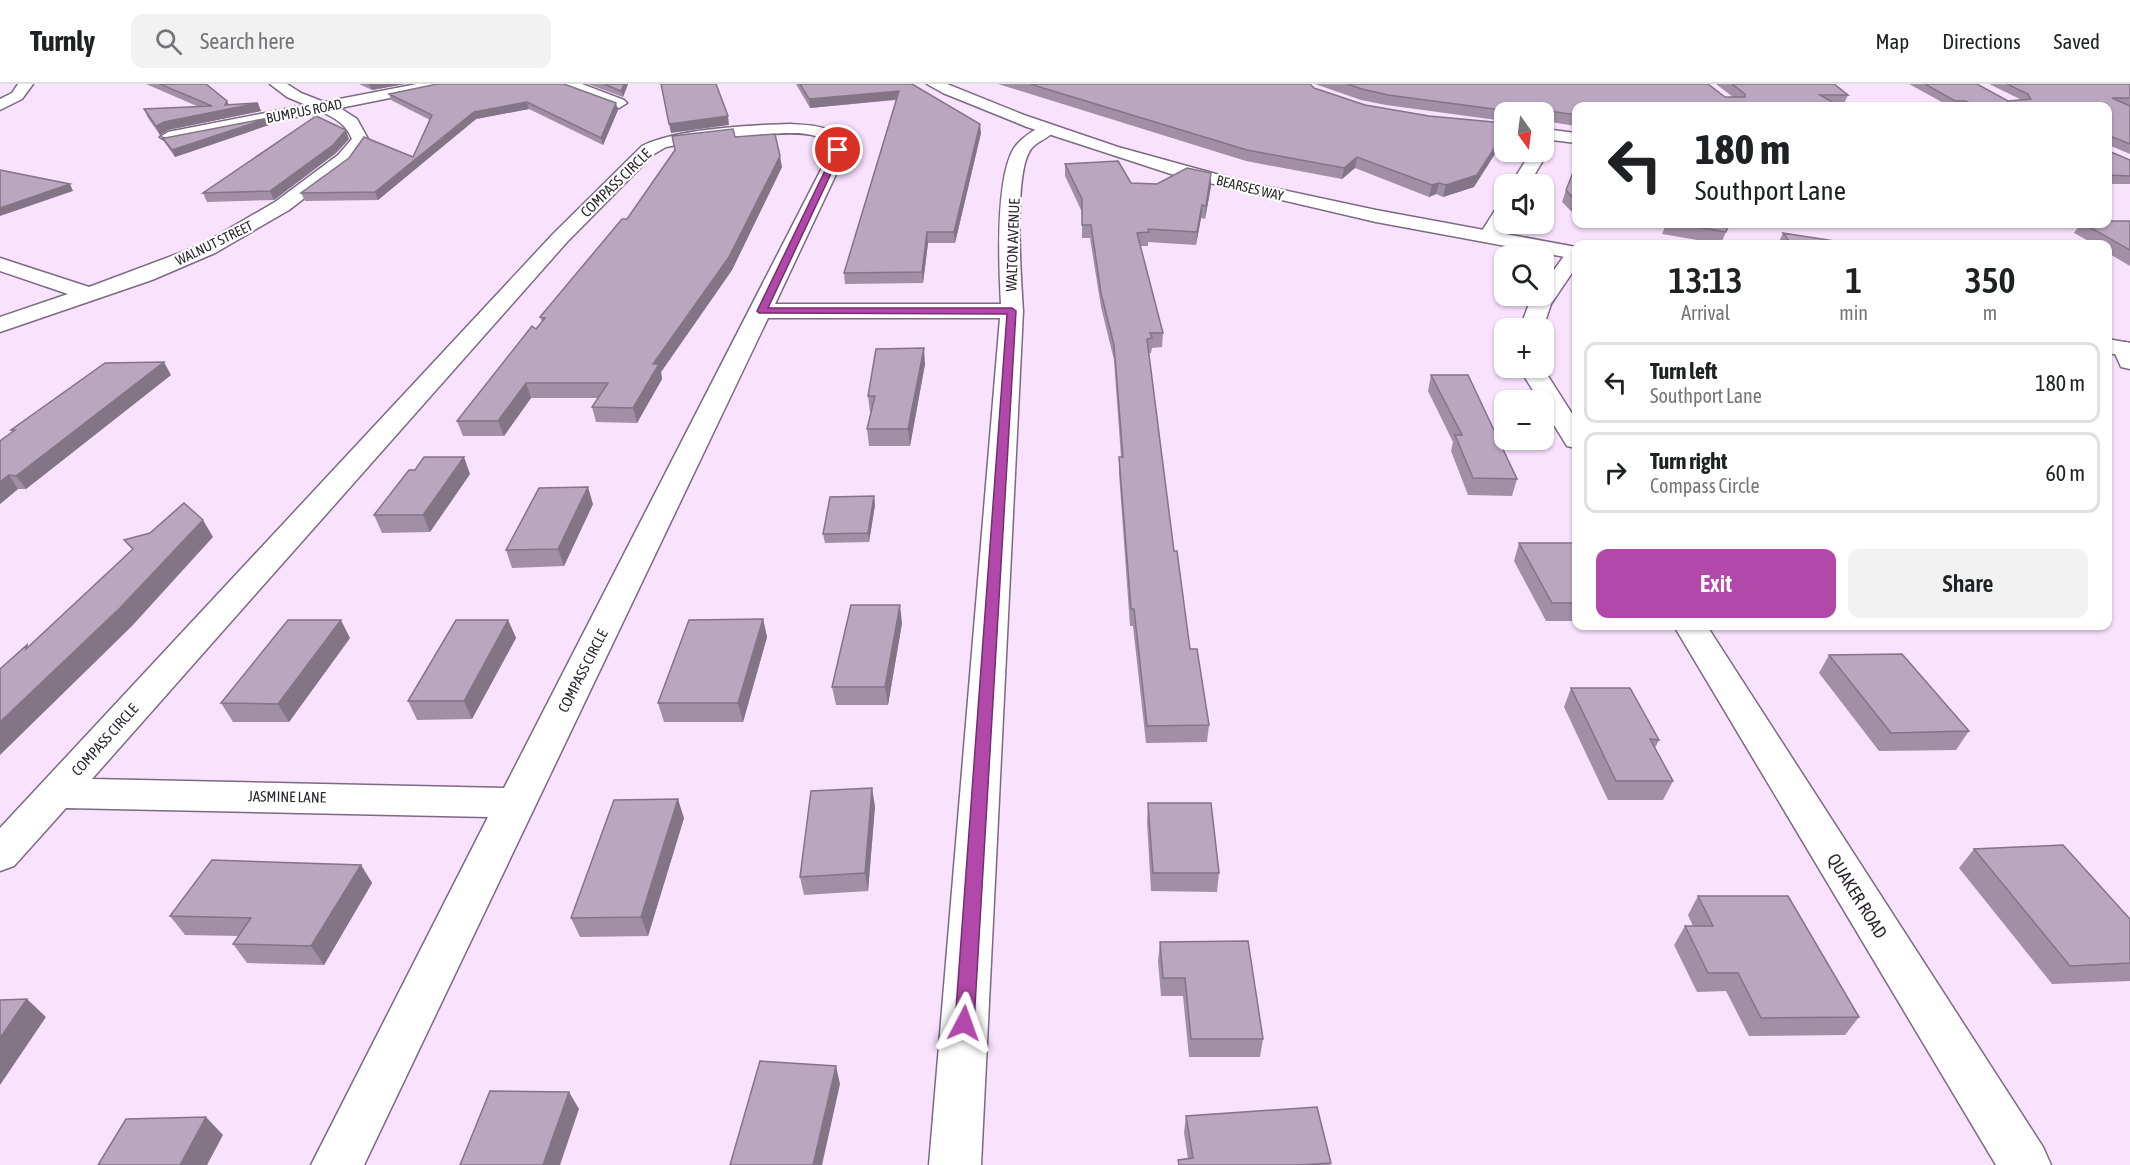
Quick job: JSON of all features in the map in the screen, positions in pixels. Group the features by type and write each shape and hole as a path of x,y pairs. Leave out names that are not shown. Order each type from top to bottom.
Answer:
{"street":[{"path":"0,105 17,96 26,84"},
{"path":"277,84 297,97 326,106"},
{"name":"BUMPUS ROAD","path":"168,137 440,84"},
{"path":"568,84 619,103"},
{"name":"BEARSES WAY","path":"934,84 1048,129 1119,153 1226,183 1330,207 1572,252"},
{"name":"WALNUT STREET","path":"0,325 208,249 282,206 344,159 360,139 359,132 326,106"},
{"name":"COMPASS CIRCLE","path":"0,855 553,247 652,147 677,140 789,129 819,131 836,142 838,150 836,158 762,311 337,1165"},
{"name":"WALTON AVENUE","path":"955,1165 1012,311 1010,266 1016,163 1023,147 1048,129"},
{"path":"1554,137 1572,138"},
{"path":"1488,237 1494,228"},
{"path":"1535,318 1540,304 1572,259"},
{"path":"0,264 89,294"},
{"path":"762,311 1012,311"},
{"path":"1538,378 1572,433"},
{"name":"QUAKER ROAD","path":"1693,630 2025,1165"},
{"name":"JASMINE LANE","path":"57,793 517,803"}],"building":[{"path":"160,84 206,84 227,101 225,105 258,103 164,122 156,126 144,109 212,106"},
{"path":"437,84 564,84 616,103 601,138 527,102 474,112 375,192 301,193 349,158 364,137 413,157 432,115 389,94"},
{"path":"604,84 624,84 621,91"},
{"path":"661,84 716,84 728,116 669,124"},
{"path":"800,84 912,84 980,124 954,232 927,232 922,272 844,273 899,91 809,99"},
{"path":"1030,84 1310,84 1314,88 1365,105 1429,116 1494,122 1494,149 1477,175 1446,185 1439,183 1432,185 1357,157 1344,168 1247,150"},
{"path":"1347,84 1708,84 1725,97 1745,97 1745,94 1732,84 1834,84 1848,95 1820,95 1832,102 1572,102 1572,114 1554,112 1554,102 1494,102 1494,109 1388,95"},
{"path":"1925,84 1977,84 2008,101 2031,99 2028,94 2007,84 2130,84 2130,98 2112,98 2130,106 2130,144 2112,138 2112,102 1955,101"},
{"path":"316,116 346,130 333,145 270,191 203,193"},
{"path":"269,118 172,150 162,137 165,138"},
{"path":"733,129 735,137 775,134 780,156 729,257 653,364 659,364 633,408 592,407 608,383 526,383 498,421 457,421 532,326 536,329 545,318 540,317 622,219 627,219 675,150 672,136"},
{"path":"2112,152 2130,160 2130,176 2112,175"},
{"path":"1118,161 1131,183 1157,184 1187,168 1211,173 1206,206 1202,205 1197,232 1148,229 1149,232 1137,233 1163,333 1150,333 1152,338 1147,339 1174,551 1177,551 1190,649 1197,649 1209,725 1147,726 1134,609 1131,609 1119,457 1123,457 1114,345 1101,293 1091,225 1082,225 1082,199 1065,164"},
{"path":"0,170 70,184 0,208"},
{"path":"1572,175 1572,197 1566,190"},
{"path":"2112,221 2130,221 2130,250 2091,228 2112,228"},
{"path":"1702,228 1728,228 1726,232"},
{"path":"1783,233 1828,240 1788,240"},
{"path":"924,348 908,429 867,429 875,396 868,396 876,349"},
{"path":"164,362 16,476 9,475 0,482 0,441 15,430 11,430 105,363"},
{"path":"1431,375 1468,375 1494,430 1494,450 1503,450 1517,479 1473,478 1455,435 1462,435"},
{"path":"424,457 464,457 423,515 374,515 409,470 415,470"},
{"path":"588,487 558,549 506,550 539,488"},
{"path":"874,496 868,533 823,534 830,497"},
{"path":"184,503 203,520 120,608 0,722 0,669 27,645 26,649 133,549 124,540 150,533"},
{"path":"1519,543 1572,543 1572,603 1552,603"},
{"path":"851,605 900,605 885,687 832,687"},
{"path":"763,619 738,703 658,703 689,620"},
{"path":"288,620 341,620 278,704 221,703"},
{"path":"456,620 508,620 464,701 408,701"},
{"path":"1902,654 1969,731 1891,733 1829,655"},
{"path":"1571,688 1630,688 1659,740 1650,739 1673,781 1616,781"},
{"path":"872,788 865,873 800,877 811,791"},
{"path":"678,799 641,917 571,918 614,800"},
{"path":"1148,803 1211,803 1219,873 1153,873"},
{"path":"2063,845 2130,919 2130,963 2070,966 1974,849"},
{"path":"212,860 361,865 311,946 233,944 251,918 170,916"},
{"path":"1698,896 1788,896 1859,1017 1761,1018 1738,973 1708,973 1685,926 1713,926"},
{"path":"1248,941 1263,1039 1191,1039 1185,978 1163,978 1160,942"},
{"path":"27,999 0,1038 0,1000"},
{"path":"760,1061 836,1066 813,1165 730,1165"},
{"path":"490,1091 569,1092 543,1165 460,1165"},
{"path":"1317,1107 1331,1163 1179,1165 1178,1160 1193,1158 1186,1116"},
{"path":"206,1117 180,1165 98,1165 126,1119"}],"route":[{"path":"838,150 762,311 1012,311 964,1023"}]}
